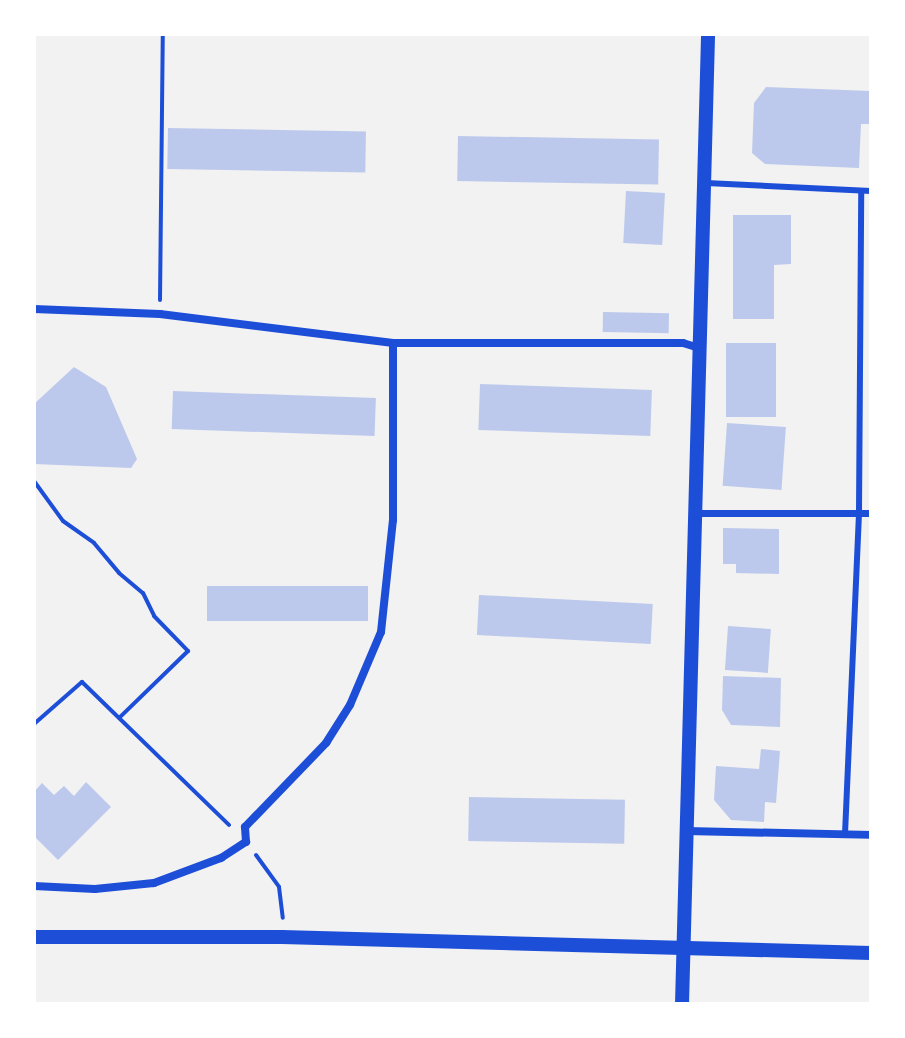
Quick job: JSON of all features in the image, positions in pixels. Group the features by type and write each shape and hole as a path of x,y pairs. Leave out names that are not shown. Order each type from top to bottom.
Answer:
{"street":[{"path":"682,1004 708,34"},
{"path":"34,309 160,314 393,343 683,343 699,348"},
{"path":"34,886 95,889 154,883 221,858 246,842 245,827 326,743 350,705 381,632 393,520 393,343"},
{"path":"696,513 871,513"},
{"path":"686,831 871,835"},
{"path":"34,937 282,937 682,951 871,953"}],"lane":[{"path":"706,183 871,191"},
{"path":"845,834 859,512 861,191"}],"path":[{"path":"160,314 163,34"},
{"path":"34,481 63,521 94,543 119,573 143,593 154,616 188,651 119,718"},
{"path":"34,724 82,682 246,842 279,887 283,900 282,937"}],"building":[{"path":"766,87 871,91 871,124 861,124 859,168 765,164 752,153 754,103"},
{"path":"168,128 366,131 365,172 167,169"},
{"path":"458,136 659,140 658,185 457,181"},
{"path":"626,191 665,193 662,245 623,243"},
{"path":"733,215 791,215 791,264 774,265 774,319 733,319"},
{"path":"603,312 669,313 669,333 603,332"},
{"path":"726,343 776,343 776,417 726,417"},
{"path":"74,367 106,387 137,459 131,468 34,464 34,404"},
{"path":"480,384 652,390 650,436 478,430"},
{"path":"173,391 376,398 375,436 172,429"},
{"path":"727,423 786,427 781,490 723,486"},
{"path":"723,528 779,529 779,574 736,573 736,564 723,564"},
{"path":"207,586 368,586 368,621 207,621"},
{"path":"479,595 653,604 651,644 477,635"},
{"path":"728,626 771,629 768,673 725,670"},
{"path":"723,676 781,678 780,727 731,725 722,710"},
{"path":"761,749 780,751 776,803 765,802 764,822 731,820 714,800 716,766 759,769"},
{"path":"86,782 111,807 58,860 34,836 34,792 42,783 54,795 64,786 74,796"},
{"path":"469,797 625,800 624,844 468,841"}]}
